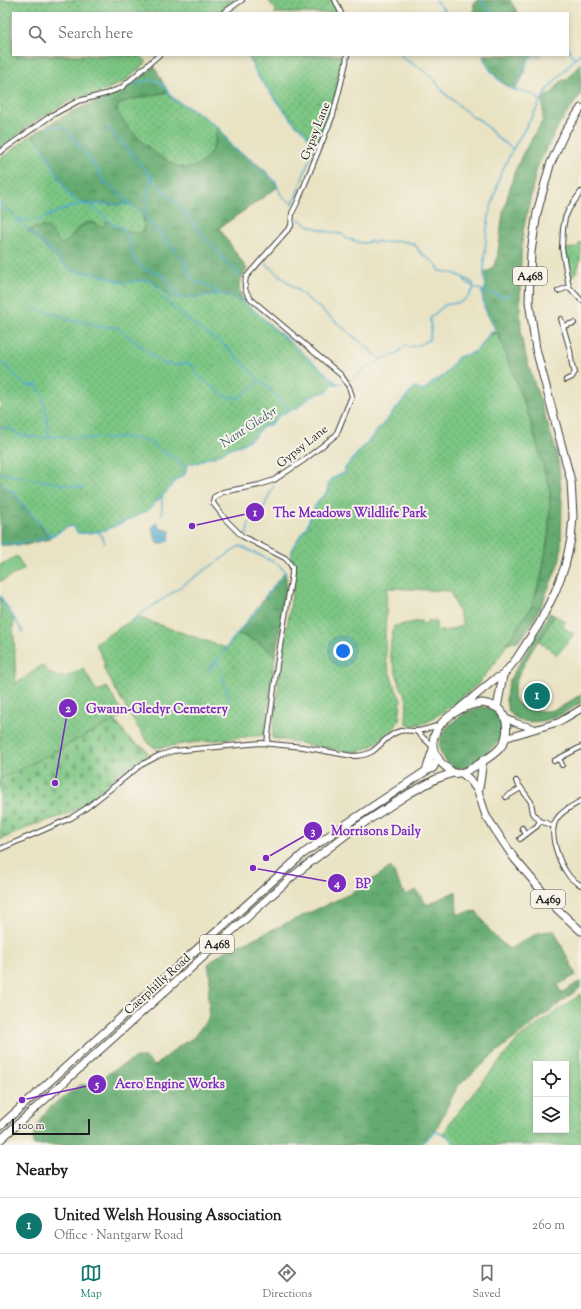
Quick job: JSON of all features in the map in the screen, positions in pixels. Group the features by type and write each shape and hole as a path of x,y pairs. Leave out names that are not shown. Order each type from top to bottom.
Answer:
{"main road":[{"name":"A468","path":"459,710 495,679 503,675 517,658 539,624 555,592 565,566 571,538 573,516 571,481 536,349 529,301 531,252 536,213 550,165 565,132 581,108"},
{"name":"A468","path":"497,708 503,675"},
{"path":"426,771 433,748 433,737 440,725 459,710 472,704 482,703 492,705 497,708 505,718 507,726 506,738 501,748 472,768 454,773 443,766 433,748"},
{"path":"506,738 559,722 581,709"},
{"path":"505,718 516,723 535,728"},
{"name":"Caerphilly Road","path":"0,1126 304,853 426,771 433,768 438,758"},
{"name":"A469","path":"478,791 483,760"},
{"name":"A469","path":"462,772 478,791 486,816 514,858 558,910 581,931"},
{"name":"Caerphilly Road","path":"0,1140 294,875 347,834 410,793 436,779 454,773"}],"street":[{"path":"225,12 242,0"},
{"path":"335,0 341,12"},
{"path":"0,152 52,115 78,101 121,88 158,56"},
{"name":"Gypsy Lane","path":"267,743 277,665 291,585 292,567 285,558 242,536 226,520 213,503 214,497 223,492 274,480 304,460 336,435 352,396 349,387 341,375 251,299 245,291 246,277 291,226 292,213 333,115 347,56"},
{"path":"581,192 569,209 563,229 562,248 569,287 581,300"},
{"path":"558,291 569,287"},
{"path":"561,319 575,372"},
{"path":"563,326 574,324"},
{"path":"566,380 572,377 575,372 581,371"},
{"path":"0,849 71,818 90,806 138,767 158,756 179,750 267,743 359,756 372,752 397,732 405,730 416,731 440,725"},
{"path":"416,731 433,748"},
{"path":"554,762 581,747"},
{"path":"559,758 562,765"},
{"path":"516,781 531,802 533,813 540,821 554,826"},
{"path":"506,797 521,788"},
{"path":"581,801 562,813 556,820 553,833 557,852 566,873 572,880 581,885"},
{"path":"520,839 540,821"},
{"path":"522,828 526,834"}],"green space":[{"path":"0,0 238,0 220,12 12,12 12,56 141,56 147,62 124,82 95,94 73,99 35,121 0,148"},
{"path":"268,0 332,0 338,12 276,12 277,11"},
{"path":"477,0 510,0 517,12 474,12 474,3"},
{"path":"248,56 342,56 334,103 317,145 296,125 257,75"},
{"path":"483,56 532,56 528,61 522,79 514,90 491,71"},
{"path":"581,63 581,94 558,126 537,168 523,231 521,255 521,332 528,364 556,450 559,466 562,502 561,551 559,563 542,604 532,623 519,640 506,645 531,607 541,578 549,532 550,490 529,416 498,333 489,335 496,330 484,307 482,291 485,291 484,272 491,270 497,259 503,213 514,173 523,153 543,120 543,100 561,81 568,79"},
{"path":"154,66 168,92 129,100 119,104 116,110 129,128 150,149 162,158 174,164 185,168 194,167 209,155 215,143 216,133 219,128 232,147 263,169 278,187 219,228 247,269 239,286 240,293 245,303 228,296 217,294 198,297 171,298 151,281 146,280 124,283 98,274 72,271 27,230 48,227 62,244 68,240 81,226 91,222 102,227 108,220 125,231 140,233 144,231 143,214 130,204 87,204 80,202 69,195 47,155 33,134 71,112 121,91 131,85"},
{"path":"168,92 184,106 202,115 219,128 216,133 215,143 209,155 197,166 185,168 162,158 150,149 129,128 116,110 119,104 129,100"},
{"path":"33,134 47,155 69,195 110,205 130,204 143,214 144,231 140,233 125,231 108,221 102,227 90,222 81,226 62,245 54,235 28,230 68,269 98,274 124,283 146,280 151,281 171,298 226,294 245,303 338,384 332,384 328,391 311,396 297,408 281,414 271,424 261,428 254,437 241,445 232,447 214,457 209,457 197,463 190,463 187,465 185,474 177,479 147,511 106,530 78,533 73,526 70,526 49,537 37,520 31,515 12,491 9,491 2,485 0,480 0,158"},
{"path":"581,242 578,267 570,279 564,249 575,248"},
{"path":"498,333 529,416 550,490 549,532 541,578 531,607 495,663 476,686 444,711 427,722 412,726 406,723 407,700 400,685 390,655 394,626 421,621 422,624 427,623 427,621 436,621 436,630 446,631 463,624 450,591 387,588 385,636 386,660 393,683 401,700 399,720 394,729 374,745 358,752 343,751 272,738 281,665 294,582 294,568 290,558 292,548 307,526 312,512 319,500 327,492 328,485 332,479 345,472 345,468 415,387 423,391 433,382 444,376 458,357 472,353 479,348 489,335"},
{"path":"0,480 2,485 9,491 12,491 31,515 37,520 50,539 27,545 0,545"},
{"path":"17,556 24,569 0,582 0,565"},
{"path":"285,572 285,601 275,656 258,642 237,634"},
{"path":"0,596 13,617 16,684 42,665 52,674 62,677 83,668 97,692 107,687 124,715 115,720 128,737 135,743 144,747 148,754 123,772 120,771 0,788"},
{"path":"549,613 554,615 551,622 529,655 519,674 514,691 515,699 517,703 544,711 564,705 581,694 581,703 562,714 547,720 530,722 514,717 510,712 507,706 507,689 510,679"},
{"path":"554,615 566,622 563,625 564,628 574,634 557,655 539,641"},
{"path":"137,617 226,648 237,634 258,642 271,652 275,656 263,735 156,748 150,745 133,720 104,669 104,661 95,643"},
{"path":"481,707 492,710 499,718 502,729 499,740 489,751 470,765 460,768 453,767 444,759 440,749 440,740 443,733 449,725 465,713"},
{"path":"115,720 127,736 135,743 144,747 148,754 123,772 120,771 116,774 116,777 107,787 77,809 63,816 33,825 0,840 0,779"},
{"path":"391,867 405,895 416,890 427,905 456,891 457,914 476,911 493,935 509,949 538,933 554,930 576,975 558,985 561,993 581,981 581,987 494,1054 457,1087 435,1131 421,1145 33,1145 33,1139 41,1118 50,1107 80,1085 90,1084 136,1058 145,1058 155,1066 182,1044 193,1038 209,1017 208,998 210,977 208,964 222,953 354,892"},
{"path":"581,994 581,1145 456,1145 443,1134 453,1118 518,1039"}],"water":[{"path":"156,523 162,529 170,530 169,541 159,544 157,543 152,528"}],"waterway":[{"path":"435,0 446,12"},
{"path":"480,0 490,12"},
{"path":"569,50 575,57"},
{"path":"485,291 484,261 487,229 500,175 513,149 548,89 581,52"},
{"path":"402,56 426,73 436,82 443,92 473,117 480,120 499,139 513,149"},
{"path":"483,56 487,66 505,85 515,90 531,94 540,100"},
{"path":"514,90 520,82 524,68 530,58 537,56"},
{"path":"131,85 149,80 158,81 163,84 173,99 195,111 219,128 232,147 244,155 276,182 280,193 284,198 293,204 309,160 317,145 296,125 276,100 257,75 252,62"},
{"path":"48,127 65,127 97,169 103,181 110,185 143,214 187,264 185,267 189,270 195,283 201,282 220,294"},
{"path":"108,127 168,196 175,201 225,261 240,276"},
{"path":"39,143 69,195 80,202 94,207 112,224 123,229 129,239 133,256 138,264 144,269 165,276 180,296"},
{"path":"144,213 150,174"},
{"path":"0,203 72,271 98,274 124,283 146,280 151,281 171,298 226,294 245,303 338,384"},
{"path":"16,218 24,220 38,220 72,206 85,204"},
{"path":"89,204 129,204"},
{"path":"299,219 309,226 344,235 346,239 361,243 371,241 374,243 377,241 382,243 398,241 414,244 421,253 436,264 440,271 456,274 473,283 474,288"},
{"path":"266,264 381,359"},
{"path":"465,279 465,282 473,286"},
{"name":"Nant Gledyr","path":"350,380 369,365 374,366 381,359 395,355 406,345 409,347 416,346 429,340 431,330 430,318 445,305 461,302 468,297 474,288 502,297 511,294"},
{"path":"292,554 292,548 307,526 312,512 319,500 327,492 328,485 332,479 345,472 345,468 415,387 423,391 433,382 444,376 458,357 472,353 479,348 490,333 496,331 484,307 482,291"},
{"path":"162,297 193,324 227,347 288,408 288,411"},
{"path":"32,310 46,311 59,315 68,320 83,322 98,327 116,327 161,363 176,365 186,363 190,364 193,366 197,375 226,397 231,396 238,399 260,381"},
{"path":"0,360 26,386 37,385 44,402 49,436"},
{"name":"Nant Gledyr","path":"0,544 34,541 53,535 70,526 73,526 78,533 106,530 147,511 177,479 185,474 187,465 190,463 197,463 209,457 214,457 232,447 241,445 254,437 261,428 271,424 281,414 297,408 311,396 328,391 332,384 341,383"},
{"path":"0,428 8,428 20,435 43,438 58,436 109,439 120,437 141,439 149,441 163,452 174,457 181,464 187,465"},
{"path":"0,473 84,488"},
{"path":"0,484 6,487 9,491 12,491 36,520 52,536"},
{"path":"247,535 248,525 263,509 274,485"},
{"path":"162,496 162,514"},
{"path":"98,531 105,543"},
{"path":"131,621 240,546 278,564 285,572 264,598"},
{"path":"0,596 23,632"},
{"path":"207,672 259,606"},
{"path":"217,661 230,701"},
{"path":"421,1145 435,1131 447,1136 456,1145"}],"place":[{"name":"The Meadows Wildlife Park","path":"192,526"},
{"name":"United Welsh Housing Association","path":"537,696"},
{"name":"Gwaun-Gledyr Cemetery","path":"55,783"},
{"name":"Morrisons Daily","path":"266,858"},
{"name":"BP","path":"253,868"},
{"name":"Aero Engine Works","path":"22,1100"}]}
